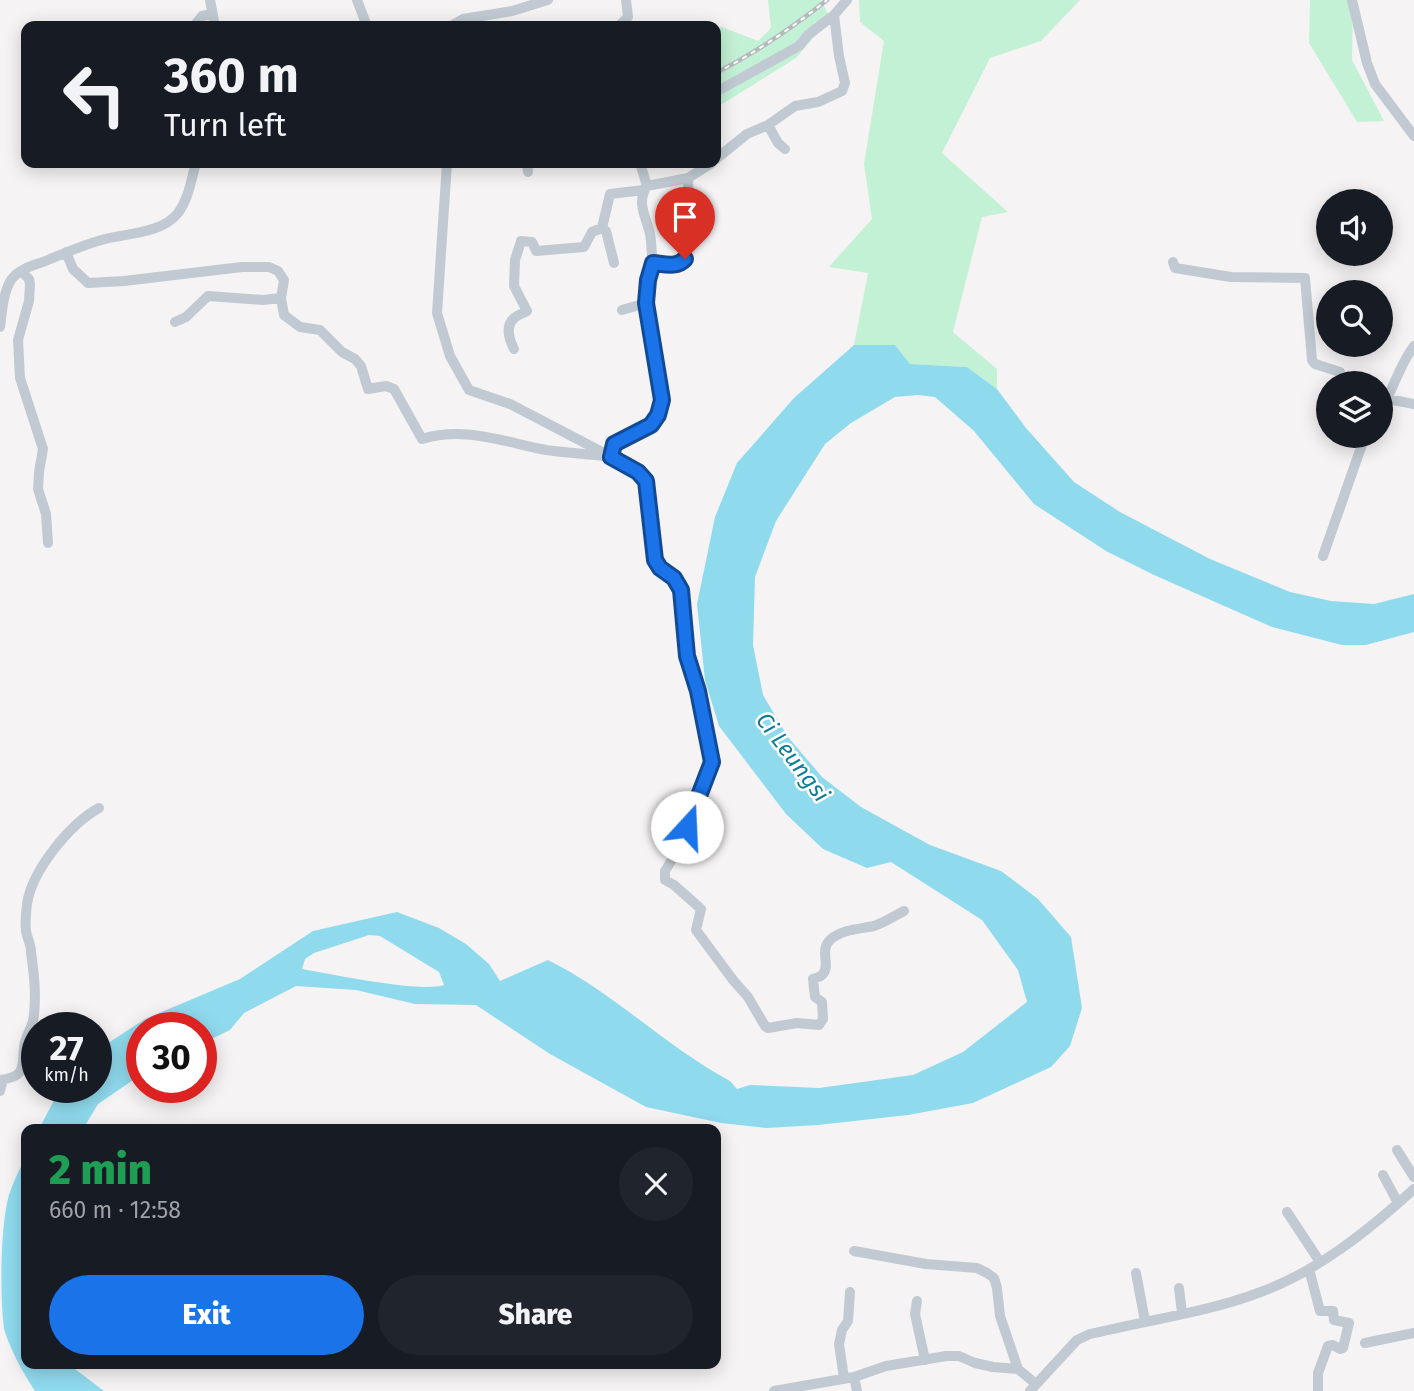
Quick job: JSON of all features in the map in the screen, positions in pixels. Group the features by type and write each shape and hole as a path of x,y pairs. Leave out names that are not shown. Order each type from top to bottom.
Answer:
{"street":[{"path":"210,0 214,21"},
{"path":"357,0 365,21"},
{"path":"464,21 511,5 548,0"},
{"path":"624,21 625,0"},
{"path":"721,89 799,46 847,0"},
{"path":"1352,0 1367,63 1376,84 1414,136"},
{"path":"198,21 202,16 212,14"},
{"path":"721,155 747,134 768,125 795,106 818,102 839,93 845,87 834,15"},
{"path":"768,125 778,143 785,149"},
{"path":"0,327 9,283 21,271 100,240 156,228 168,222 177,215 186,199 195,168"},
{"path":"447,168 437,313 456,367 469,390 510,404 638,472 646,481 652,552 660,568 674,578 681,590 687,656 698,691 712,762 681,845 664,880 674,885 701,909 696,930 748,997 765,1027 797,1023 814,1027 820,1025 823,1019 822,1002 815,997 813,979 824,972 824,952 831,939 873,926 904,911"},
{"path":"611,457 614,444 651,425 658,415 662,400 646,303 653,263 650,231 641,208 646,188 641,168"},
{"path":"602,228 610,194 688,178 702,168"},
{"path":"653,263 680,264 685,259 689,229 688,178"},
{"path":"602,228 607,231 614,263"},
{"path":"514,349 508,337 510,325 516,316 527,311 514,286 515,260 521,241 532,242 536,251 580,248 586,245 592,232 602,228"},
{"path":"66,253 73,269 88,283 242,267 269,267 278,271 284,280 281,298 284,315 294,324 320,330 346,355 355,359 361,366 366,388 386,386 394,389 422,439 440,434 472,434 545,450 611,457"},
{"path":"1173,262 1175,268 1231,277 1305,278 1312,360 1315,364 1337,371"},
{"path":"21,271 30,284 29,301 18,340 20,373 43,449 38,489 46,514 48,543"},
{"path":"175,322 186,317 208,296 263,300 281,298"},
{"path":"622,310 646,303"},
{"path":"1393,386 1414,346"},
{"path":"1393,400 1414,404"},
{"path":"1322,556 1362,448"},
{"path":"0,1091 1,1080 17,1076 23,1069 25,1041 33,1019 33,962 26,931 27,902 35,878 51,852 80,822 99,808"},
{"path":"1397,1150 1414,1177"},
{"path":"1383,1175 1398,1203"},
{"path":"855,1251 926,1264 977,1269 994,1278 1000,1316 1018,1369 1033,1387 1077,1340 1090,1334 1258,1293 1309,1269 1340,1249 1414,1189"},
{"path":"1287,1212 1320,1262"},
{"path":"1309,1269 1320,1311 1334,1311 1335,1320 1349,1323 1343,1348 1328,1346 1318,1373 1318,1391"},
{"path":"1136,1273 1145,1321"},
{"path":"1179,1288 1182,1313"},
{"path":"850,1292 848,1321 842,1330 839,1344 849,1377 857,1391"},
{"path":"918,1301 915,1314 925,1360"},
{"path":"1365,1343 1414,1332"},
{"path":"774,1391 849,1377 886,1366 946,1356 959,1356 984,1365 1018,1369"}],"green space":[{"path":"768,0 821,0 830,18 796,58 721,105 721,27 758,41 771,28"},
{"path":"859,0 1080,0 1041,41 990,58 942,153 1008,212 982,217 953,332 997,369 997,389 967,367 910,364 895,345 854,345 868,273 829,267 872,219 864,164 884,41 860,22"},
{"path":"1310,0 1353,0 1352,60 1384,121 1357,122 1309,43"}],"water":[{"path":"854,345 895,345 910,364 967,367 997,389 1026,428 1074,482 1120,512 1210,559 1290,592 1331,601 1374,604 1414,594 1414,632 1366,645 1342,645 1272,627 1154,575 1106,551 1034,504 974,431 935,397 895,397 851,423 825,444 776,521 755,577 753,645 763,695 788,737 822,777 861,807 930,845 1001,871 1038,899 1071,937 1082,1008 1070,1046 1051,1067 973,1103 908,1115 766,1128 721,1123 646,1107 550,1054 476,1005 415,1004 356,990 296,986 244,1013 230,1030 217,1036 217,1012 162,1012 240,979 313,931 397,912 439,928 466,944 489,964 500,981 548,960 595,988 683,1052 730,1081 737,1089 750,1085 819,1088 913,1075 963,1052 1027,1002 1018,970 982,920 891,862 867,868 823,849 786,814 719,726 705,680 697,604 715,517 737,463 794,398","holes":["369,935 380,936 439,972 444,985 416,987 302,969 305,959 314,953"]},
{"path":"126,1031 126,1054 112,1062 112,1041"},
{"path":"126,1066 126,1085 112,1094 112,1075"},
{"path":"53,1103 99,1103 86,1124 42,1124"},
{"path":"21,1167 21,1368 4,1329 1,1281 6,1208"},
{"path":"22,1369 75,1369 104,1391 35,1391"}],"waterway":[{"path":"112,1062 126,1054"},
{"path":"112,1075 126,1066"},
{"name":"Ci Leungsi","path":"16,1288 21,1319"}],"railway":[{"path":"721,70 773,40 827,0"}],"route":[{"path":"685,259 680,264 653,263 648,280 646,303 656,357 656,375 662,394 658,415 651,425 614,444 611,457 638,472 646,481 652,552 660,568 674,578 681,590 687,656 698,691 712,762 687,827"}]}
